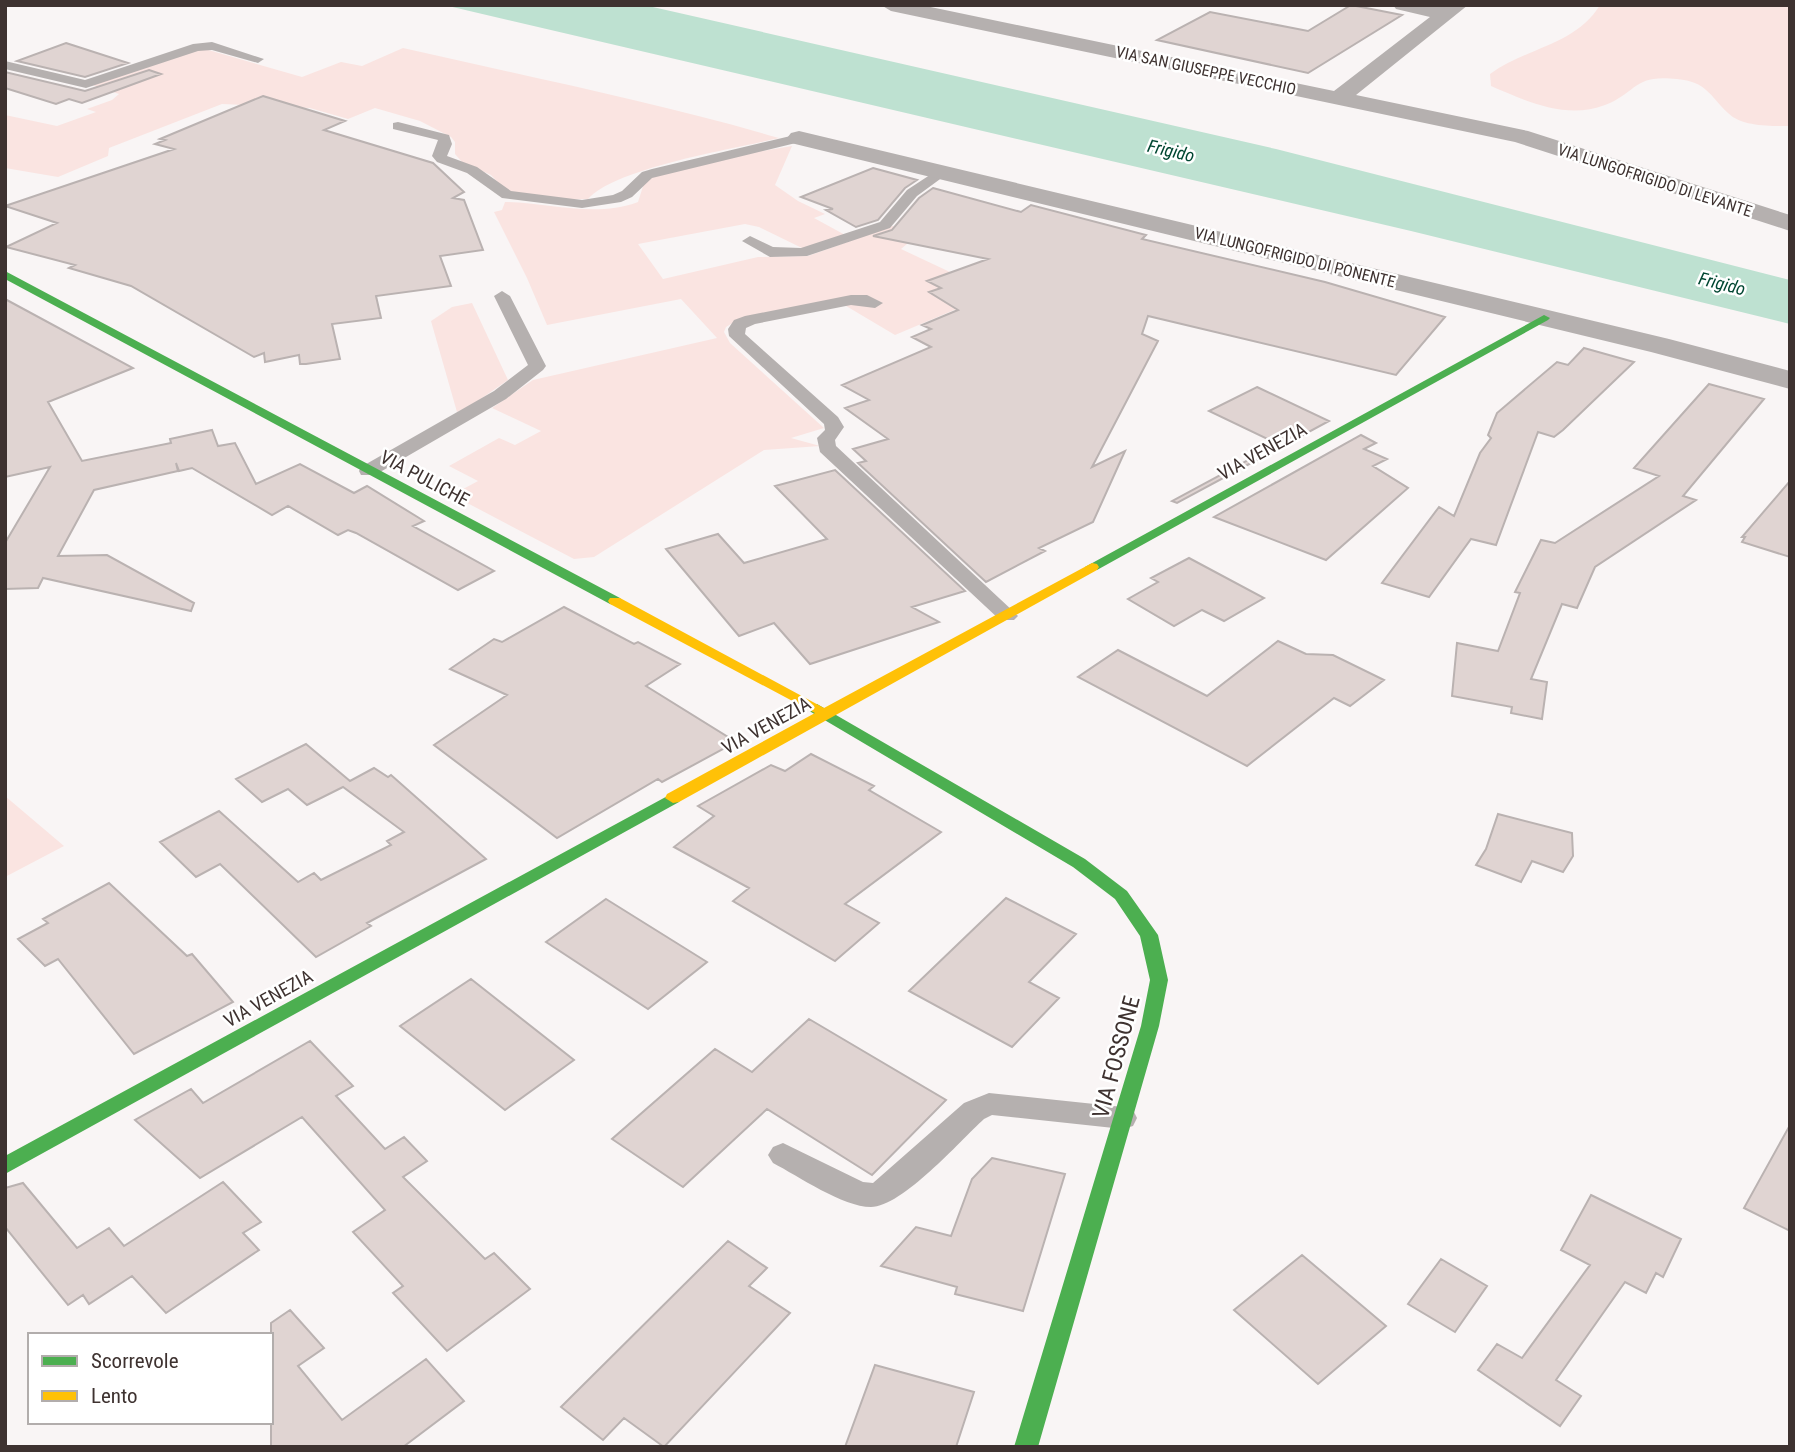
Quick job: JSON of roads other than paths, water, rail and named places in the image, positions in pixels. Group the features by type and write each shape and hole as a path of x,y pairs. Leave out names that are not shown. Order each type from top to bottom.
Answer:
{"street":[{"name":"VIA SAN GIUSEPPE VECCHIO","path":"891,5 1520,136"},
{"path":"1404,5 1452,10"},
{"path":"1339,98 1452,10"},
{"name":"VIA LUNGOFRIGIDO DI LEVANTE","path":"1520,136 1790,223"},
{"name":"VIA LUNGOFRIGIDO DI PONENTE","path":"799,138 1790,380"},
{"name":"VIA PULICHE","path":"5,274 827,715"},
{"name":"VIA VENEZIA","path":"5,1166 1544,318"},
{"name":"VIA FOSSONE","path":"827,715 1079,863 1121,895 1149,935 1159,981 1150,1026 1026,1447"}],"lane":[{"path":"5,65 86,83 197,47 212,46 258,60"},
{"path":"398,126 444,138 445,144 439,156 442,159 472,170 506,195 582,204 616,199 627,194 647,175 799,138"},
{"path":"750,241 770,252 802,253 886,225 912,193 942,171"},
{"path":"368,471 500,395 537,366 502,296"},
{"path":"875,303 860,299 851,300 751,320 740,324 736,329 737,335 832,421 835,427 826,438 827,449 1007,616"},
{"path":"783,1155 858,1193 873,1195 888,1190 974,1111 989,1104 1123,1118"}],"water":[{"name":"Frigido","path":"444,5 644,5 1276,149 1790,280 1790,324 1411,231"}]}
